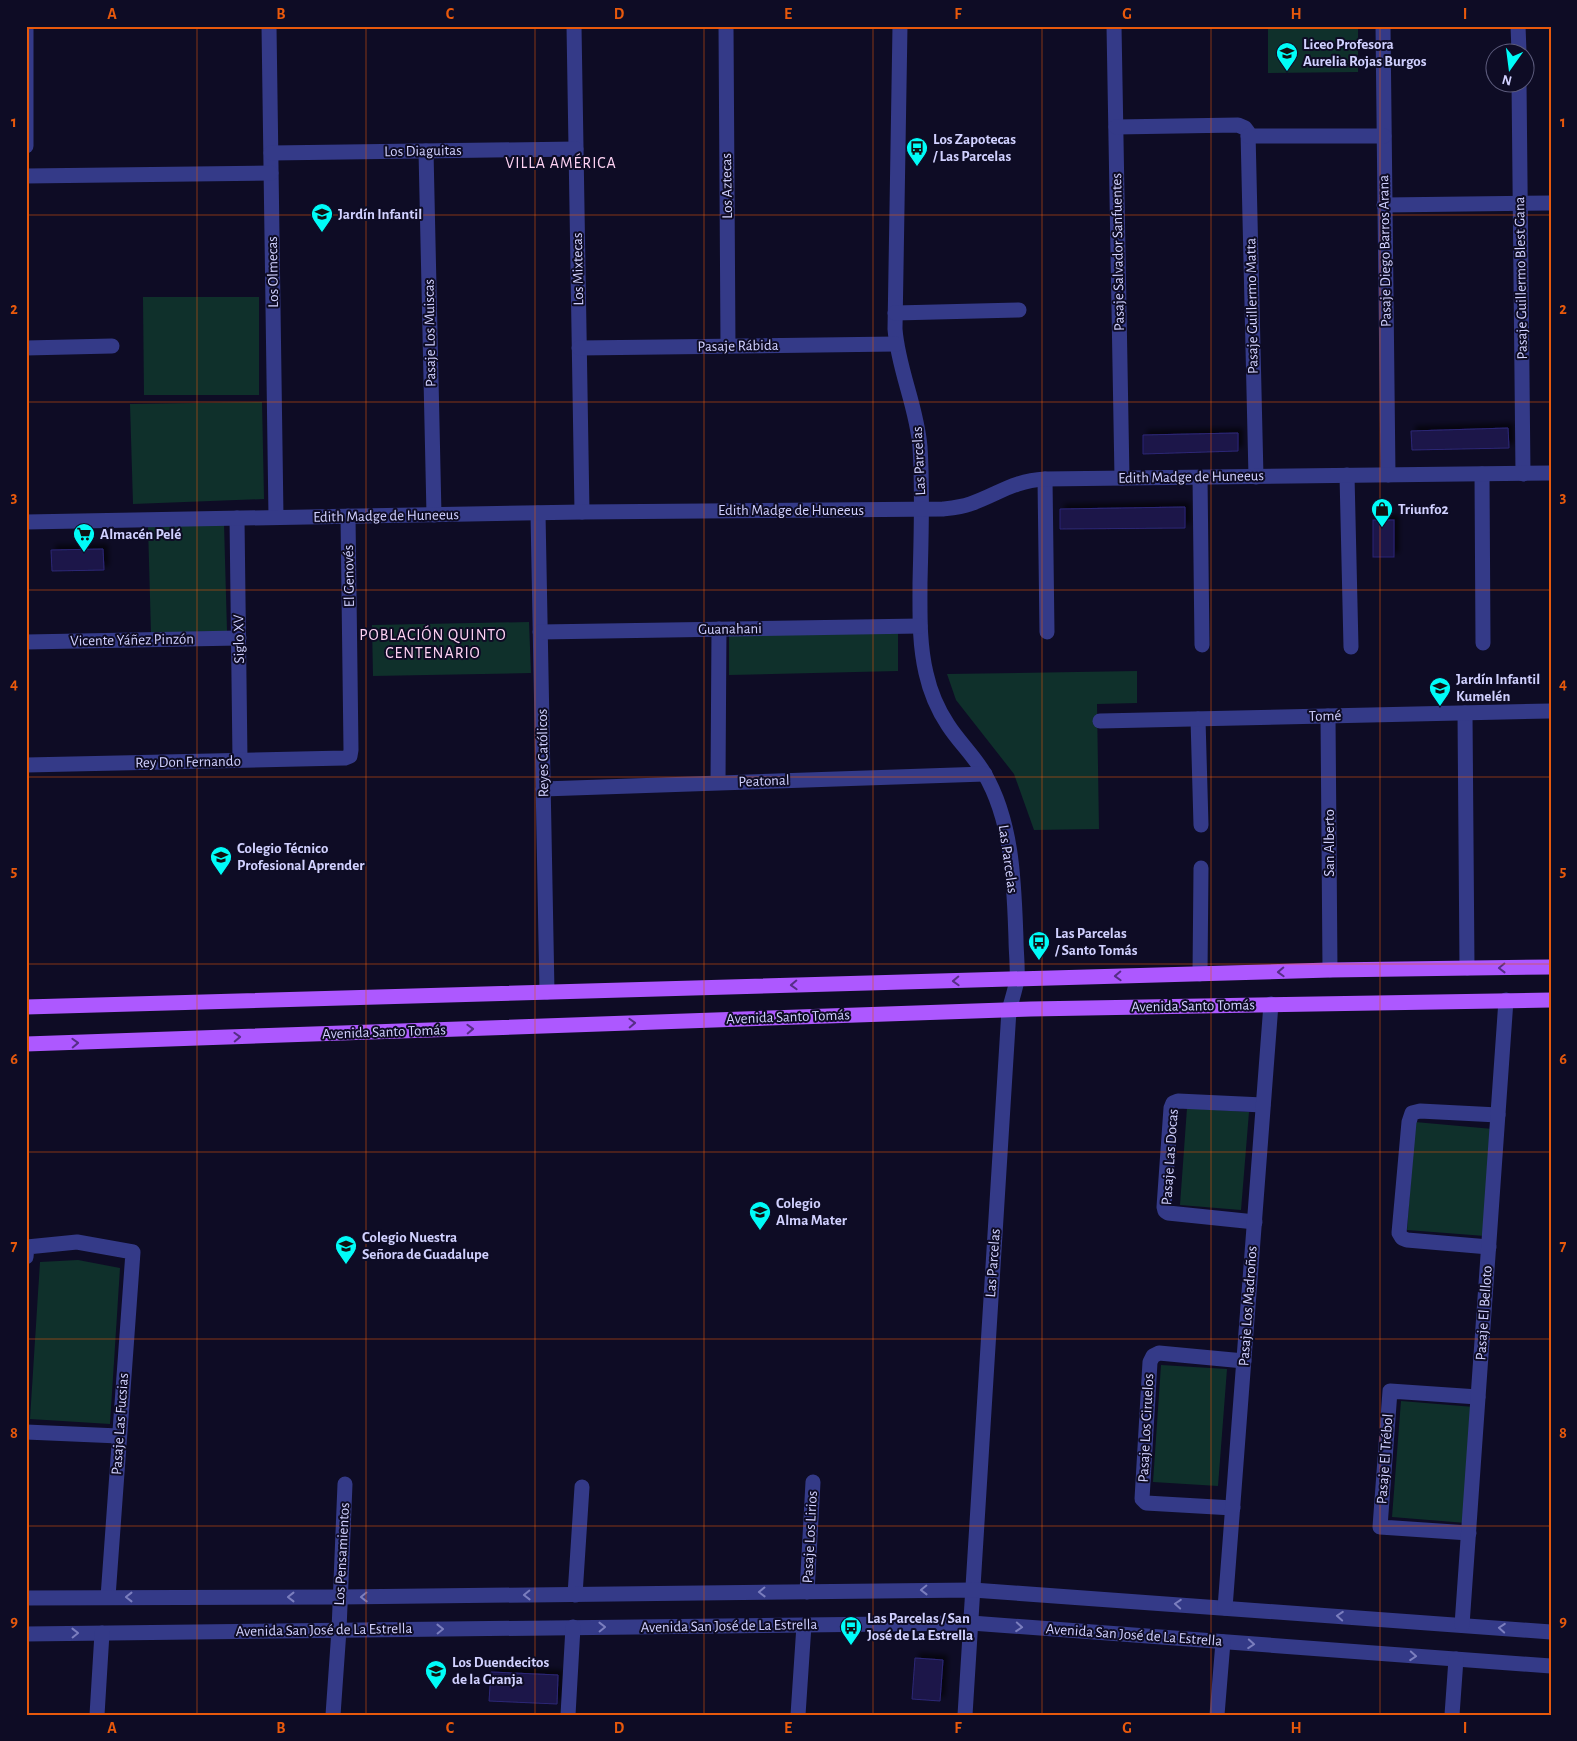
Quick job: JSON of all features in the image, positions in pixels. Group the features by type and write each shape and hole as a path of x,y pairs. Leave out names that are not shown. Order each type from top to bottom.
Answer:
{"main road":[{"name":"Avenida Santo Tomás","path":"26,1007 1330,970 1551,967"},
{"name":"Avenida Santo Tomás","path":"26,1044 1010,1010 1551,1000"}],"street":[{"path":"26,26 26,146"},
{"name":"Los Olmecas","path":"269,26 276,517"},
{"name":"Los Mixtecas","path":"574,26 582,512"},
{"name":"Los Aztecas","path":"726,26 728,346"},
{"name":"Las Parcelas","path":"900,26 896,344 918,428 920,447 921,651 932,693 948,725 985,774 1002,814 1010,856 1015,921 1017,979 1010,1010 965,1715"},
{"name":"Pasaje Salvador Sanfuentes","path":"1114,26 1122,478"},
{"name":"Pasaje Diego Barros Arana","path":"1383,26 1388,475"},
{"path":"1518,26 1518,42"},
{"name":"Pasaje Guillermo Blest Gana","path":"1519,92 1523,474"},
{"path":"1116,126 1238,126 1245,128 1248,136 1384,136"},
{"name":"Pasaje Guillermo Matta","path":"1248,136 1256,477"},
{"name":"Los Diaguitas","path":"271,153 576,149"},
{"name":"Pasaje Los Muiscas","path":"426,151 434,515"},
{"path":"26,176 271,173"},
{"path":"1384,205 1551,203"},
{"path":"895,313 1019,310"},
{"name":"Pasaje Rábida","path":"579,348 896,344"},
{"path":"26,348 112,346"},
{"name":"Edith Madge de Huneeus","path":"26,522 582,512 943,509 962,506 1012,485 1045,479 1551,473"},
{"path":"1482,474 1483,643"},
{"path":"1347,476 1351,647"},
{"path":"1200,477 1202,645"},
{"path":"1045,479 1047,632"},
{"name":"Reyes Católicos","path":"538,513 547,992"},
{"name":"El Genovés","path":"348,516 352,750 350,756"},
{"name":"Siglo XV","path":"237,518 240,760"},
{"name":"Guanahani","path":"540,632 920,626"},
{"path":"718,782 719,629"},
{"name":"Vicente Yáñez Pinzón","path":"26,642 239,638"},
{"name":"Tomé","path":"1100,721 1550,711"},
{"path":"1465,713 1467,968"},
{"name":"San Alberto","path":"1328,716 1330,970"},
{"path":"1198,719 1201,825"},
{"name":"Rey Don Fernando","path":"26,765 345,758 350,756"},
{"name":"Peatonal","path":"543,789 985,774"},
{"path":"1200,974 1201,868"},
{"name":"Pasaje El Belloto","path":"1462,1625 1506,1000"},
{"name":"Pasaje Los Madroños","path":"1225,1608 1271,1004"},
{"name":"Pasaje Las Docas","path":"1255,1222 1168,1213 1165,1212 1164,1207 1171,1108 1173,1103 1178,1101 1263,1105"},
{"path":"1489,1247 1407,1240 1402,1238 1399,1233 1409,1122 1412,1113 1420,1111 1498,1115"},
{"name":"Pasaje Las Fucsias","path":"27,1247 77,1242 133,1252 108,1597"},
{"path":"26,1257 27,1247"},
{"name":"Pasaje Los Ciruelos","path":"1233,1508 1143,1502 1150,1362 1153,1356 1159,1353 1244,1361"},
{"name":"Pasaje El Trébol","path":"1469,1533 1380,1527 1390,1391 1478,1397"},
{"path":"26,1432 119,1436"},
{"name":"Pasaje Los Lirios","path":"807,1592 812,1482"},
{"name":"Los Pensamientos","path":"333,1715 345,1484"},
{"path":"575,1595 582,1488"},
{"path":"26,1598 340,1597 973,1590 1551,1632"},
{"name":"Avenida San José de La Estrella","path":"26,1634 971,1623 1551,1666"},
{"path":"798,1715 804,1625"},
{"path":"568,1715 573,1627"},
{"path":"97,1715 102,1633"},
{"path":"1217,1715 1222,1642"},
{"path":"1452,1715 1456,1659"}],"green space":[{"path":"1268,26 1358,26 1358,72 1268,73"},
{"path":"143,297 259,297 259,395 144,395"},
{"path":"262,402 264,499 133,504 130,404"},
{"path":"224,524 227,631 151,633 148,526"},
{"path":"529,622 531,673 373,676 372,625"},
{"path":"898,633 898,671 729,675 729,635"},
{"path":"1137,671 1137,703 1097,704 1099,829 1034,830 1014,774 956,700 947,674"},
{"path":"1187,1108 1249,1112 1241,1210 1180,1205"},
{"path":"1415,1122 1493,1129 1485,1236 1407,1230"},
{"path":"78,1260 120,1268 110,1424 30,1419 40,1262"},
{"path":"1161,1365 1227,1369 1218,1486 1153,1482"},
{"path":"1401,1401 1474,1407 1466,1523 1392,1517"}],"building":[{"path":"1508,428 1509,448 1412,450 1411,431"},
{"path":"1238,433 1238,451 1143,454 1143,435"},
{"path":"1185,507 1185,528 1060,529 1060,509"},
{"path":"1373,520 1394,520 1394,557 1373,557"},
{"path":"103,549 104,570 52,571 51,550"},
{"path":"915,1658 943,1660 940,1701 912,1699"},
{"path":"491,1672 558,1675 557,1704 489,1701"}],"place":[{"name":"Liceo Profesora Aurelia Rojas Burgos","path":"1287,72"},
{"name":"Los Zapotecas / Las Parcelas","path":"917,167"},
{"name":"Jardín Infantil","path":"322,233"},
{"name":"Triunfo2","path":"1382,528"},
{"name":"Almacén Pelé","path":"84,553"},
{"name":"Jardín Infantil Kumelén","path":"1440,707"},
{"name":"Colegio Técnico Profesional Aprender","path":"221,876"},
{"name":"Las Parcelas / Santo Tomás","path":"1039,961"},
{"name":"Colegio Alma Mater","path":"760,1231"},
{"name":"Colegio Nuestra Señora de Guadalupe","path":"346,1265"},
{"name":"Las Parcelas / San José de La Estrella","path":"851,1646"},
{"name":"Los Duendecitos de la Granja","path":"436,1690"}],"district":[{"name":"VILLA AMÉRICA","path":"561,163"},
{"name":"POBLACIÓN QUINTO CENTENARIO","path":"433,644"}]}
